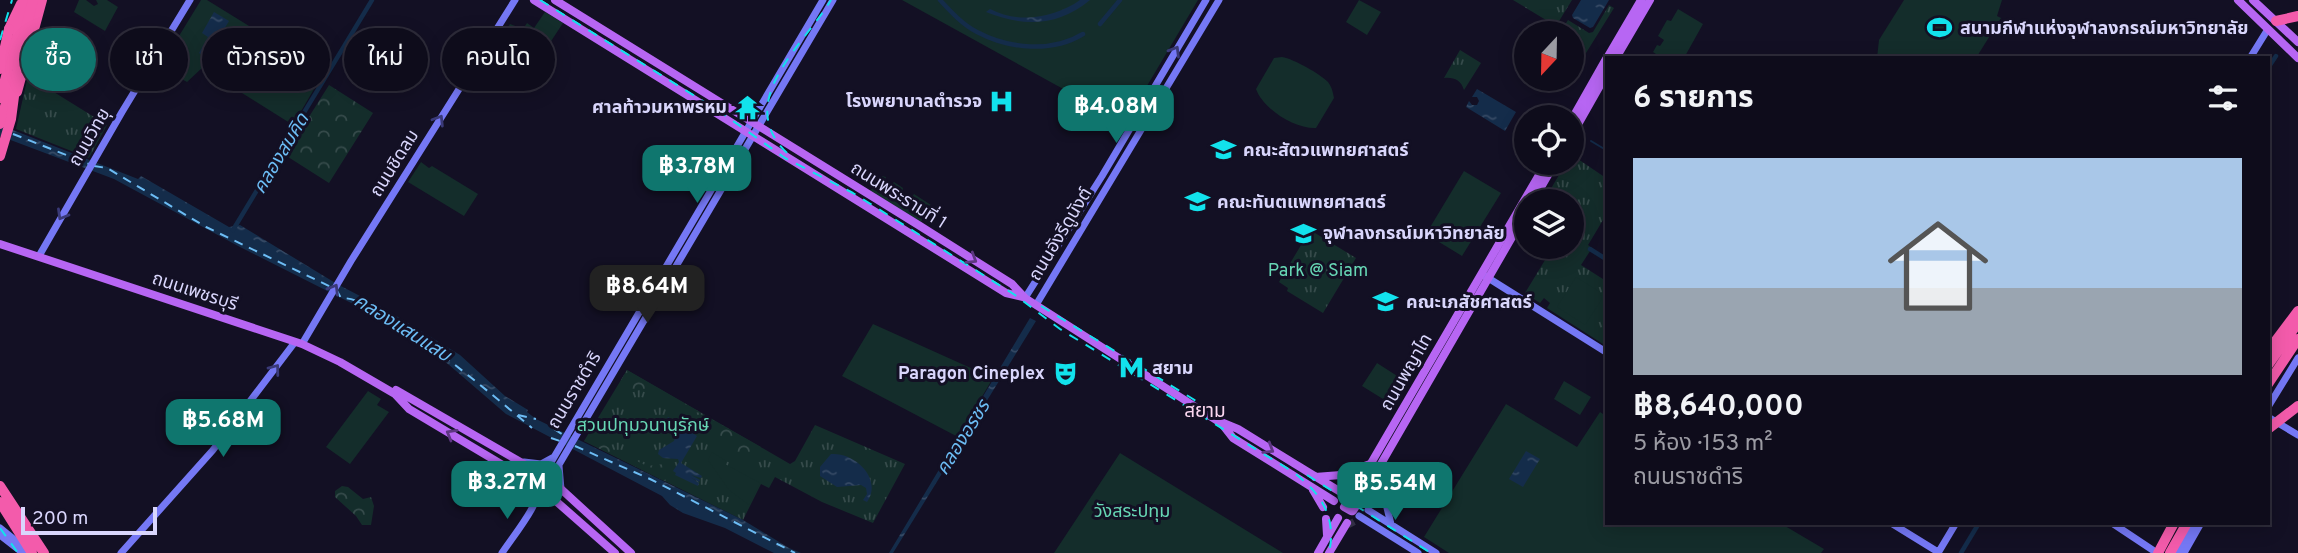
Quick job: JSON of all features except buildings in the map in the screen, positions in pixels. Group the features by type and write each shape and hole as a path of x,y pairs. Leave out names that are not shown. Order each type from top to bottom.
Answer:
{"highway":[{"path":"0,66 9,29 23,0"},
{"path":"0,66 23,0"},
{"path":"0,98 23,0"},
{"path":"0,124 34,0"},
{"path":"0,156 11,119 20,51 34,0"},
{"path":"0,149 42,0"},
{"path":"2272,25 2298,16"},
{"path":"2270,348 2298,311"},
{"path":"2270,362 2298,323"},
{"path":"2270,380 2298,339"},
{"path":"2270,427 2298,406"},
{"path":"0,486 44,553"},
{"path":"0,502 32,553"},
{"path":"2158,553 2174,525"},
{"path":"2170,553 2186,525"}],"main road":[{"name":"ถนนวิทยุ","path":"39,256 191,0"},
{"name":"ถนนชิดลม","path":"121,553 213,450 317,318 515,0"},
{"name":"ถนนพระรามที่ 1","path":"534,0 1006,293 1025,298"},
{"name":"ถนนพระรามที่ 1","path":"555,0 1001,278 1025,298 1222,424 1238,429 1339,491"},
{"name":"ถนนราชดำริ","path":"502,553 534,503 541,488 540,481 552,482 556,460 562,449 750,133 766,112 804,49 823,0"},
{"name":"ถนนราชดำริ","path":"756,124 799,41 833,0"},
{"name":"ถนนอังรีดูนังต์","path":"1025,298 1206,0"},
{"name":"ถนนอังรีดูนังต์","path":"1036,305 1219,0"},
{"path":"1617,56 1641,0"},
{"path":"1608,56 1637,13 1650,0"},
{"path":"2238,0 2298,42"},
{"path":"2253,0 2298,58"},
{"path":"2251,56 2272,25"},
{"path":"799,41 804,49"},
{"path":"1580,105 1605,61"},
{"path":"1584,114 1605,77"},
{"path":"1159,78 1169,84"},
{"path":"766,112 765,121 769,132"},
{"path":"1126,135 1135,141"},
{"name":"ถนนพญาไท","path":"1353,504 1485,276 1540,175"},
{"path":"1076,216 1085,223"},
{"name":"ถนนพญาไท","path":"1485,276 1514,231"},
{"name":"ถนนเพชรบุรี","path":"0,244 299,343 333,358 397,396 408,409 527,478 555,499 615,553"},
{"path":"1485,276 1605,351"},
{"path":"2270,388 2298,339"},
{"path":"2270,404 2298,358"},
{"name":"ถนนเพชรบุรี","path":"374,382 387,386 517,459 552,482 631,553"},
{"path":"2270,418 2298,435"},
{"name":"ถนนพระรามที่ 1","path":"1222,424 1233,438 1334,501"},
{"path":"508,466 517,459 541,464 556,460 558,472 550,493 573,516"},
{"path":"1315,477 1374,467 1383,496"},
{"path":"527,478 534,503 555,499"},
{"path":"1312,487 1323,508"},
{"path":"1353,504 1369,522 1418,553"},
{"path":"1387,508 1392,525"},
{"path":"1368,510 1436,553"},
{"path":"1326,519 1327,538"},
{"path":"1318,553 1327,538 1344,523 1329,553"},
{"path":"1894,525 1938,553 1955,525"},
{"path":"2115,525 2158,553"},
{"path":"2177,553 2193,525"},
{"path":"2183,553 2200,525"},
{"path":"0,528 32,553"},
{"path":"0,535 23,553"}],"green space":[{"path":"79,0 86,0 94,6 98,4 96,0 107,0 118,7 105,31 74,12"},
{"path":"201,0 207,0 252,28 202,28 202,68 188,81 188,28 184,28"},
{"path":"902,0 1198,0 1125,123"},
{"path":"1359,0 1381,12 1367,35 1346,22"},
{"path":"1513,0 1572,0 1559,21 1548,21"},
{"name":"สนามกีฬาแห่งจุฬาลงกรณ์มหาวิทยาลัย","path":"1904,0 2002,0 1997,16 2001,18 1977,56 1877,56 1879,40"},
{"path":"1609,5 1614,8 1584,54 1584,30 1593,32"},
{"path":"1678,9 1703,24 1685,56 1659,56 1653,52 1664,40 1658,36 1667,20 1671,21"},
{"path":"545,12 563,23 555,35 555,28 534,28"},
{"path":"1460,50 1481,63 1464,90 1457,80 1444,78"},
{"path":"1282,57 1313,71 1330,86 1334,98 1316,128 1299,125 1281,116 1265,104 1256,89 1274,58"},
{"path":"330,86 373,113 329,183 285,155 325,91 330,91"},
{"path":"25,91 52,91 107,125 89,158 16,129"},
{"path":"239,91 313,91 293,125"},
{"path":"421,162 478,194 464,216 408,182"},
{"path":"1584,163 1605,177 1605,217 1588,245 1592,248 1581,265 1605,280 1603,344 1547,308 1550,303 1544,298 1540,303 1525,293 1546,259 1584,259 1584,189 1551,189 1559,175 1584,175"},
{"path":"1464,171 1501,193 1462,256 1426,234"},
{"path":"882,176 886,177 885,182 891,185 894,182 903,188 902,193 911,198 914,194 931,205 921,222 870,191"},
{"name":"Park @ Siam","path":"1310,230 1356,258 1323,313 1287,291 1288,288 1279,282"},
{"path":"1576,277 1600,292 1602,299 1585,325 1557,307"},
{"path":"873,324 993,378 958,437 842,376"},
{"path":"1377,363 1405,381 1391,404 1362,386"},
{"name":"สวนปทุมวนานุรักษ์","path":"627,370 790,464 795,461 815,425 905,464 873,523 822,502 775,477 769,488 761,484 743,520 584,441"},
{"path":"627,370 700,412 689,414 643,389 624,394 620,382"},
{"path":"1564,381 1591,397 1580,415 1554,399"},
{"path":"368,391 381,399 377,405 389,412 350,464 326,447"},
{"path":"1506,404 1577,447 1600,412 1605,415 1605,525 1783,525 1824,549 1821,553 1449,553 1424,537"},
{"path":"708,417 761,447 753,460 748,458 744,466 732,459 733,452 729,449 732,443 703,425"},
{"path":"590,436 647,466 673,463 664,481 584,441"},
{"path":"712,452 726,461 725,464 760,483 749,505 729,490 708,460"},
{"name":"วังสระปทุม","path":"1120,453 1283,553 1054,553"},
{"path":"342,486 348,487 363,499 371,497 374,506 371,525 362,525 335,497 335,491"}],"water":[{"path":"1080,0 1090,0 1065,15 1040,22 1014,20 986,12 990,9 1012,16 1036,17 1059,11"},
{"path":"1581,0 1609,0 1593,27 1590,28 1584,24 1584,21 1578,21 1572,15"},
{"path":"214,12 229,21 225,28 205,28"},
{"path":"1477,89 1514,111 1505,131 1466,107 1469,101 1472,105 1477,105 1477,97 1472,97"},
{"name":"คลองแสนแสบ","path":"0,125 138,179 141,176 229,227 240,225 460,355 505,396 528,410 536,419 743,520 801,553 774,553 725,528 683,513 662,496 506,414 448,364 373,314 114,179 0,136"},
{"name":"คลองอรชร","path":"1030,318 1036,321 893,553 889,553"},
{"path":"668,417 697,436 681,463 702,476 691,475 700,480 699,482 690,477 699,483 698,486 675,475 673,471 678,459 663,458 658,454 659,450 674,441 676,435 665,423"},
{"path":"1526,451 1540,459 1523,487 1509,479"},
{"path":"831,454 849,457 864,469 872,485 867,502 863,500 867,494 866,488 861,485 837,487 820,476 820,467"}],"waterway":[{"name":"คลองสมคิด","path":"233,230 372,0"},
{"path":"940,0 972,29 1003,42 1044,46 1058,44 1083,34"},
{"path":"1100,24 1120,0"},
{"path":"2270,65 2276,56"},
{"path":"1591,141 1605,149"},
{"path":"1590,249 1605,258"},
{"path":"1961,553 1978,525"}],"ferry route":[{"path":"13,134 89,164"},
{"path":"94,166 107,168 206,227 331,287"},
{"path":"336,289 341,298 364,304 424,342 532,428"},
{"path":"518,415 536,419"},
{"path":"554,429 565,436"},
{"path":"551,438 560,441"},
{"path":"575,446 650,479 795,553"}],"tunnel":[{"path":"1348,525 1357,520"}],"railway":[{"path":"0,40 12,0"},
{"path":"540,0 719,111 785,158 853,193 1015,295 1060,329 1293,472 1312,488 1329,517 1329,553"},
{"path":"787,153 772,133 767,113 770,94 791,54 831,0"},
{"path":"1041,306 1193,399 1216,416"},
{"path":"1307,475 1431,553"},
{"path":"0,528 18,553"}],"place":[{"name":"สนามกีฬาแห่งจุฬาลงกรณ์มหาวิทยาลัย","path":"1940,28"},
{"name":"โรงพยาบาลตำรวจ","path":"1002,101"},
{"name":"ศาลท้าวมหาพรหม","path":"747,107"},
{"name":"คณะสัตวแพทยศาสตร์","path":"1223,150"},
{"name":"คณะทันตแพทยศาสตร์","path":"1197,202"},
{"name":"จุฬาลงกรณ์มหาวิทยาลัย","path":"1303,233"},
{"name":"คณะเภสัชศาสตร์","path":"1386,302"},
{"name":"สยาม","path":"1132,368"},
{"name":"Paragon Cineplex","path":"1065,373"}],"district":[{"name":"สยาม","path":"1205,410"}]}
